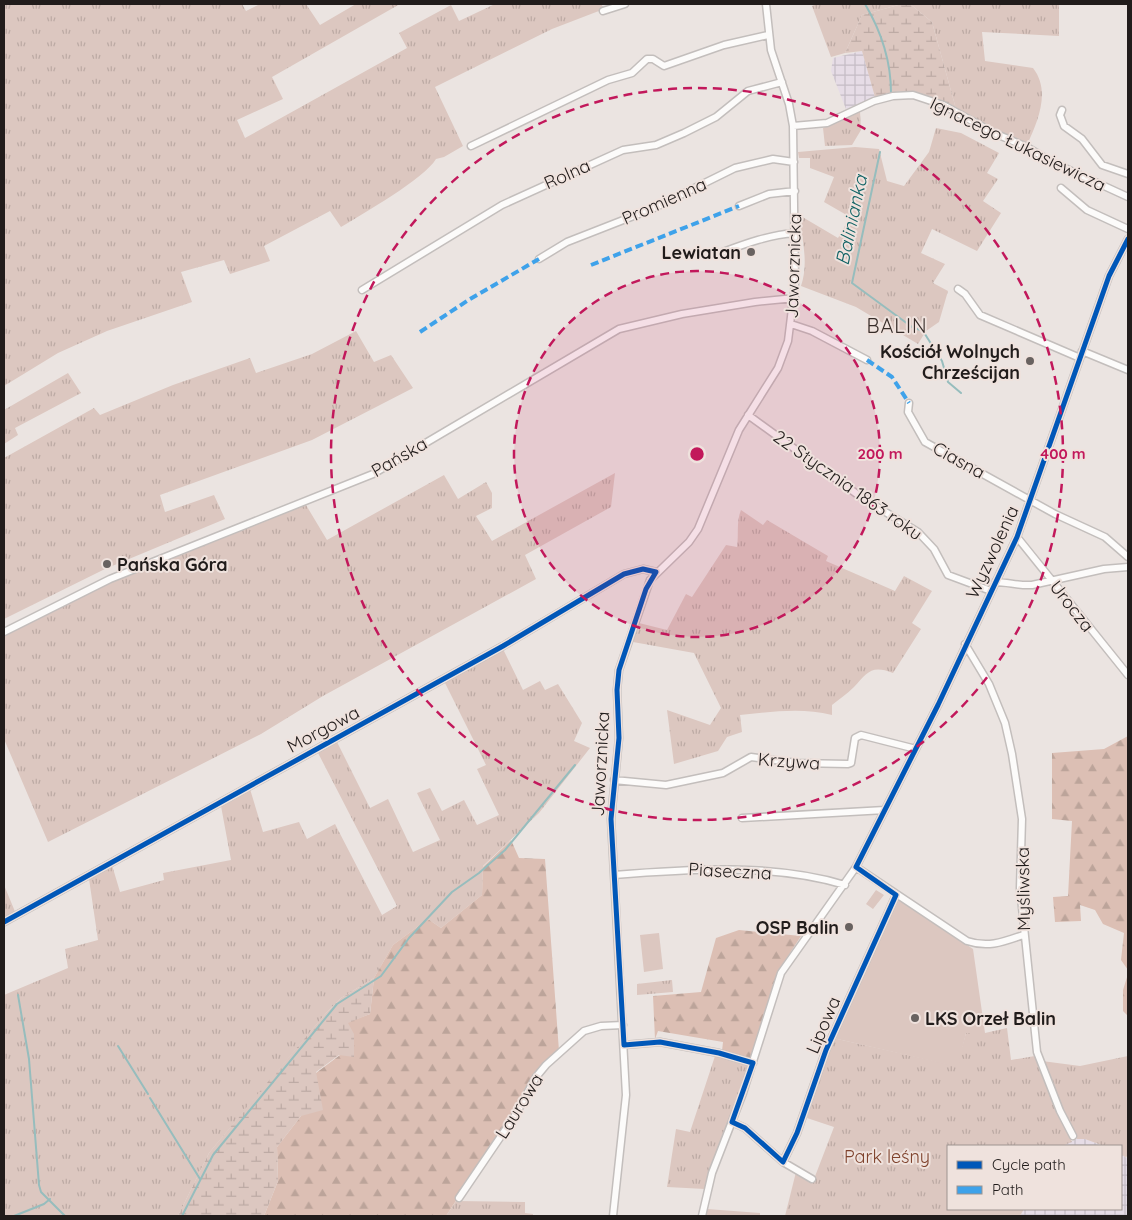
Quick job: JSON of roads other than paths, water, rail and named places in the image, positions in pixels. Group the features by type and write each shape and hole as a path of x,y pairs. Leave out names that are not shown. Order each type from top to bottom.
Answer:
{"street":[{"path":"604,11 625,4"},
{"name":"Jaworznicka","path":"624,1044 610,819 619,738 616,690 619,670 646,589 656,572 689,542 698,529 736,438 748,415 778,368 786,351 795,298 793,126 768,35 766,4"},
{"path":"471,146 608,80 632,73 647,59 653,58 664,66 724,46 768,35"},
{"name":"Rolna","path":"362,290 502,205 624,150 656,144 684,133 716,117 748,92 782,82"},
{"name":"Ignacego Łukasiewicza","path":"793,126 827,123 874,101 891,96 913,95 943,105 980,126 1027,147 1052,162 1128,197"},
{"path":"1062,110 1060,115 1064,126 1082,139 1102,165 1128,174"},
{"name":"Promienna","path":"539,259 568,242 669,201 735,168 773,159 794,162"},
{"path":"1061,188 1087,210 1128,229"},
{"path":"739,206 769,194 795,191"},
{"path":"723,252 754,240 777,234 795,233"},
{"name":"Wyzwolenia","path":"702,1216 712,1173 753,1063 775,988 785,965 845,886 856,867 916,749 1018,537 1109,276 1128,239"},
{"path":"958,289 965,294 980,315 1128,370"},
{"name":"Pańska","path":"4,632 110,579 373,474 596,340 620,329 682,314 755,302 795,298"},
{"path":"791,324 812,331 867,360"},
{"name":"Ciasna","path":"909,403 908,412 925,442 1031,500 1105,537 1128,557"},
{"name":"22 Stycznia 1863 roku","path":"748,415 861,497 918,532 934,549 948,575 991,591"},
{"name":"Urocza","path":"1018,537 1128,675"},
{"path":"996,582 1011,582 1022,586 1104,569 1128,567"},
{"name":"Morgowa","path":"4,922 503,646 624,574 643,569 656,572"},
{"name":"Myśliwska","path":"965,644 989,684 1005,723 1012,754 1022,819 1020,888 1023,935 1037,1052 1057,1104 1073,1136"},
{"name":"Krzywa","path":"614,780 666,785 723,773 751,757 797,763 848,764 851,762 856,738 862,734 916,749"},
{"path":"742,818 885,810"},
{"path":"856,867 967,941 976,944 993,945 1023,935"},
{"name":"Piaseczna","path":"614,875 678,869 752,871 805,877 845,886"},
{"name":"Lipowa","path":"783,1162 797,1133 826,1050 896,894"},
{"name":"Laurowa","path":"459,1198 516,1114 536,1077 546,1065 584,1032 602,1026 623,1025"},
{"path":"613,1216 625,1112 624,1044 660,1042 719,1053 753,1063"},
{"path":"732,1122 744,1128 783,1162 812,1179"}],"waterway":[{"name":"Balinianka","path":"865,4 876,25 884,47 891,81 891,93"},
{"name":"Balinianka","path":"880,152 852,283 912,327 923,331 942,361 948,382 961,393"},
{"path":"182,1216 213,1155 337,1004 381,976 409,938 452,892 479,873 505,850 575,765"},
{"path":"18,995 29,1059 39,1185 41,1192 65,1216"},
{"path":"118,1046 148,1094"},
{"path":"150,1098 200,1179"},
{"path":"14,1216 44,1204 50,1199"}],"place":[{"name":"Lewiatan","path":"751,252"},
{"name":"Kościół Wolnych Chrześcijan","path":"1030,361"},
{"name":"Pańska Góra","path":"107,564"},
{"name":"OSP Balin","path":"849,927"},
{"name":"LKS Orzeł Balin","path":"915,1018"}],"district":[{"name":"BALIN","path":"897,325"}],"park label":[{"name":"Park leśny","path":"887,1156"}]}
